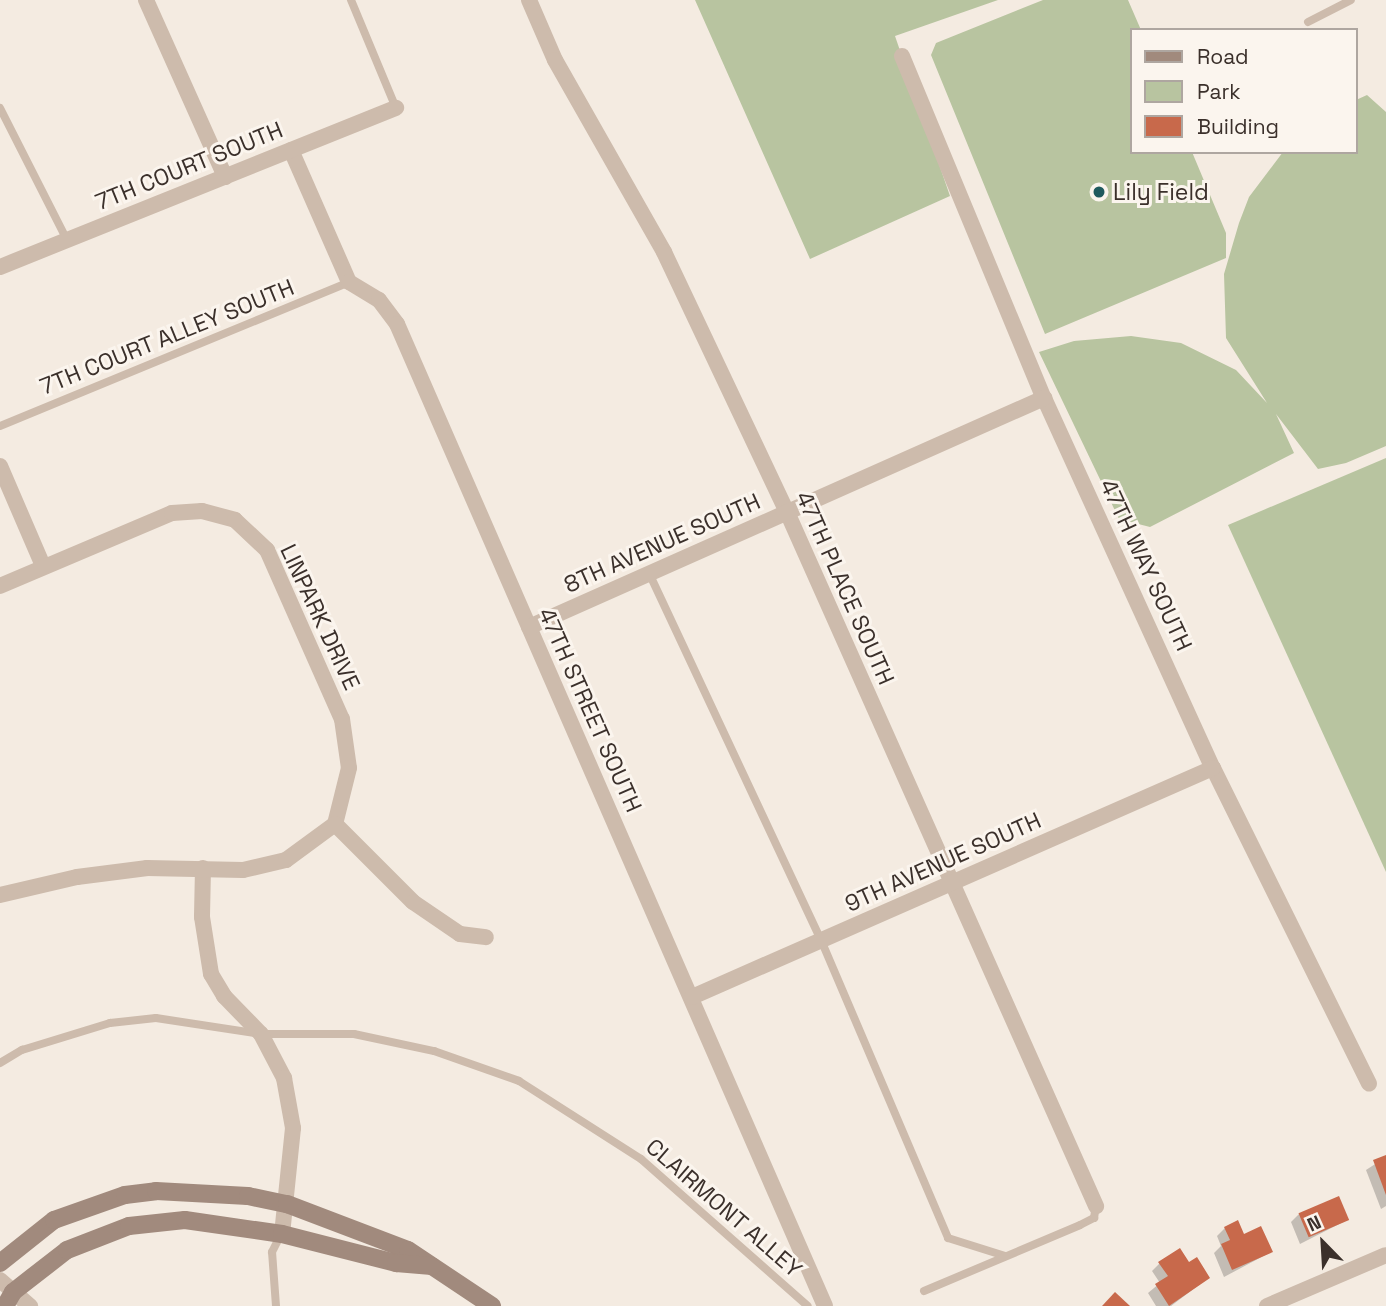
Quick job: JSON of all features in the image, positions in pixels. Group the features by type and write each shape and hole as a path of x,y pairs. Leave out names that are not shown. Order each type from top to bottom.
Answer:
{"street":[{"path":"146,0 225,177"},
{"name":"47TH PLACE SOUTH","path":"529,0 555,60 664,251 787,512 1096,1206"},
{"name":"47TH WAY SOUTH","path":"902,56 1044,398 1213,768 1369,1084"},
{"name":"7TH COURT SOUTH","path":"0,267 396,108"},
{"path":"291,150 349,282"},
{"name":"47TH STREET SOUTH","path":"349,282 379,300 397,324 825,1306"},
{"name":"8TH AVENUE SOUTH","path":"528,626 1044,398"},
{"path":"0,466 43,566"},
{"name":"LINPARK DRIVE","path":"0,586 172,513 202,511 235,520 267,550 342,719 349,768 335,824"},
{"name":"9TH AVENUE SOUTH","path":"692,997 1213,768"},
{"path":"0,895 77,877 146,867 243,870 286,860 335,824 413,902 460,934 486,937"},
{"path":"203,868 202,917 211,974 224,996 261,1034 284,1078 293,1128 282,1234"},
{"path":"0,1263 54,1220 125,1195 191,1192 287,1203 408,1250 492,1306"},
{"path":"30,1306 6,1293 67,1250 129,1226 185,1220 282,1234 396,1264 432,1266"},
{"path":"1267,1306 1386,1255"}],"lane":[{"path":"351,0 396,108"},
{"path":"1308,22 1352,0"},
{"path":"0,108 67,240"},
{"name":"7TH COURT ALLEY SOUTH","path":"0,426 349,282"},
{"path":"649,573 821,940 948,1238 1004,1256"},
{"name":"CLAIRMONT ALLEY","path":"0,1063 22,1050 110,1023 156,1018 261,1034 354,1034 434,1051 519,1081 641,1158 808,1306"},
{"path":"924,1291 1094,1218 1096,1206"},
{"path":"276,1306 272,1252 282,1234"}],"green space":[{"path":"695,0 998,0 895,36 950,196 810,259"},
{"name":"Lily Field","path":"1043,0 1128,0 1140,28 1130,28 1130,154 1193,154 1226,233 1226,258 1045,334 931,55 936,43"},
{"path":"1367,95 1386,112 1386,446 1346,463 1318,469 1276,414 1294,453 1150,527 1119,519 1039,352 1074,341 1131,336 1181,343 1236,370 1267,403 1226,338 1224,274 1239,223 1249,197 1281,154 1358,154 1358,99"},
{"path":"1386,458 1386,872 1228,525"}],"building":[{"path":"1386,1155 1386,1195 1373,1160"},
{"path":"1339,1196 1349,1220 1309,1237 1298,1213"},
{"path":"1238,1220 1244,1234 1261,1226 1273,1252 1232,1270 1221,1244 1230,1240 1224,1227"},
{"path":"1180,1248 1189,1262 1197,1257 1210,1278 1169,1306 1155,1284 1168,1276 1158,1262"},
{"path":"1115,1292 1130,1306 1102,1306"}],"place":[{"name":"Lily Field","path":"1099,192"}]}
